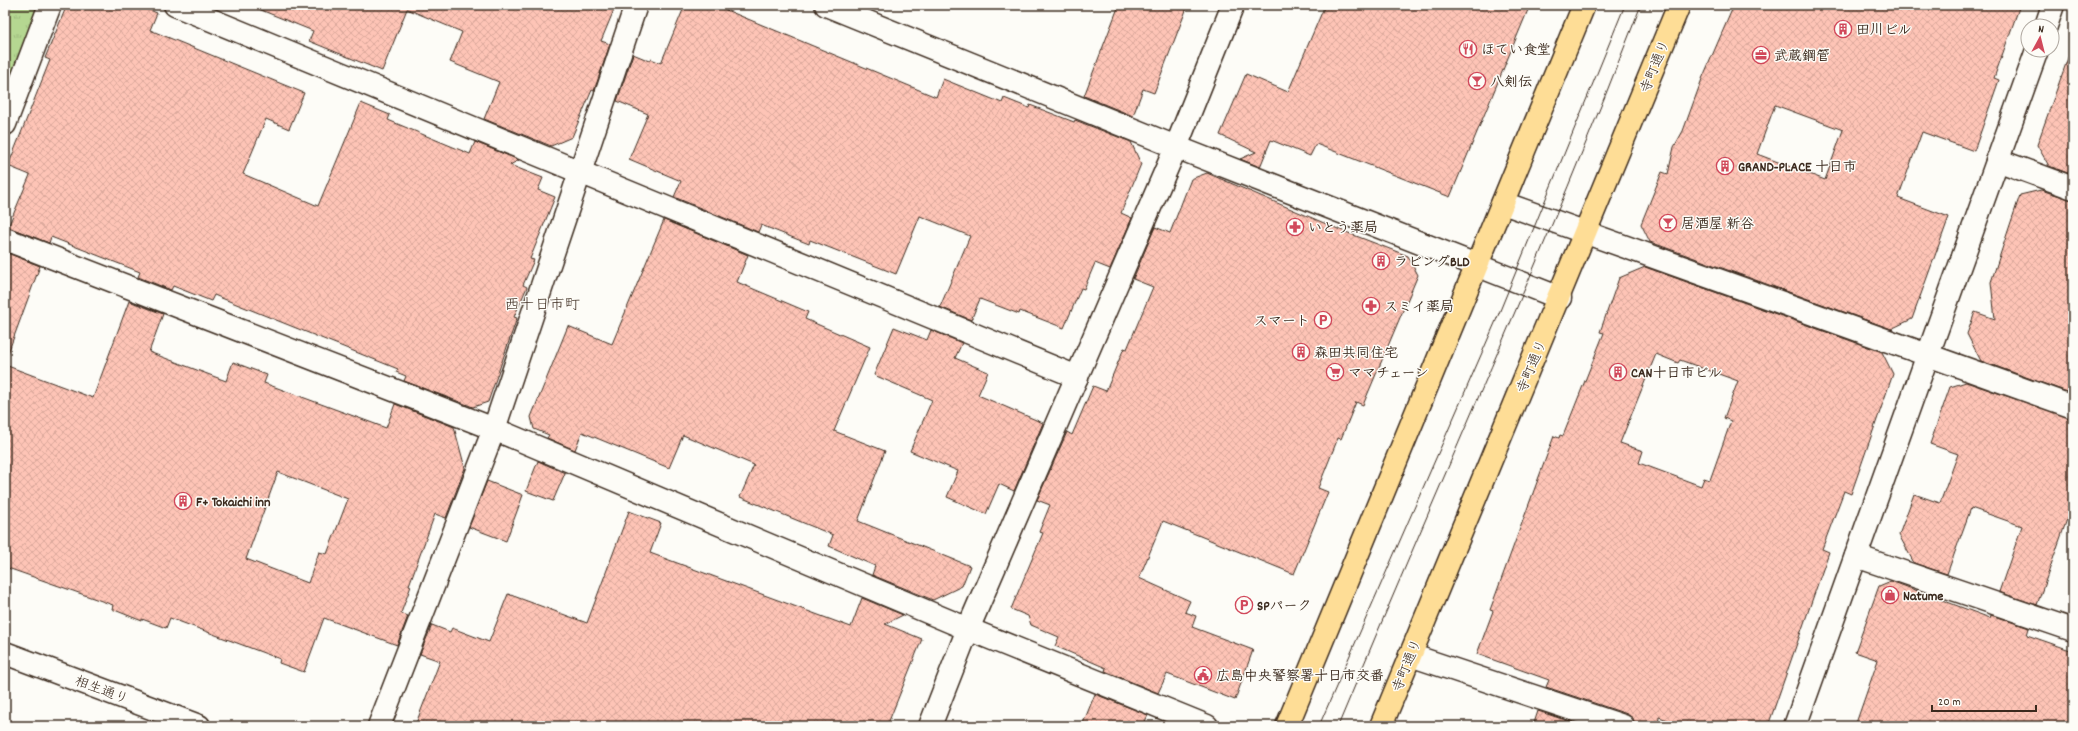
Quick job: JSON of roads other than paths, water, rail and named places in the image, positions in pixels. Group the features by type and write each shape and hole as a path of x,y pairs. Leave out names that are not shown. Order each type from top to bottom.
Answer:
{"highway":[{"path":"1287,726 1584,5"},
{"name":"寺町通り","path":"1381,726 1560,298 1679,5"}],"street":[{"path":"5,124 50,5"},
{"path":"175,5 581,174 1076,377"},
{"path":"379,726 494,429 581,174 636,5"},
{"path":"826,5 1176,147 1560,298"},
{"path":"930,726 968,629 1176,147 1233,5"},
{"path":"2049,18 2054,5"},
{"path":"1795,726 2034,58"},
{"path":"1997,160 2073,188"},
{"path":"1503,203 1928,356 2073,406"},
{"path":"5,239 494,429 968,629 1207,726"},
{"path":"1856,556 2073,630"},
{"name":"相生通り","path":"5,653 199,726"},
{"path":"1410,655 1623,726"}],"tram line":[{"path":"1319,726 1495,323 1625,5"},
{"path":"1338,726 1568,186 1641,5"}],"place":[{"name":"田川ビル","path":"1843,29"},
{"name":"ほてい食堂","path":"1468,49"},
{"name":"武蔵鋼管","path":"1761,55"},
{"name":"八剣伝","path":"1477,81"},
{"name":"GRAND-PLACE 十日市","path":"1725,166"},
{"name":"居酒屋 新谷","path":"1668,223"},
{"name":"いとう薬局","path":"1295,227"},
{"name":"ラビングBLD","path":"1381,261"},
{"name":"スミイ薬局","path":"1371,306"},
{"name":"スマート","path":"1323,320"},
{"name":"森田共同住宅","path":"1301,352"},
{"name":"ママチェーン","path":"1335,372"},
{"name":"CAN十日市ビル","path":"1618,372"},
{"name":"F+ Tokaichi inn","path":"183,501"},
{"name":"Natume","path":"1890,595"},
{"name":"SPパーク","path":"1244,605"},
{"name":"広島中央警察署十日市交番","path":"1203,675"}],"district":[{"name":"西十日市町","path":"542,304"}]}
